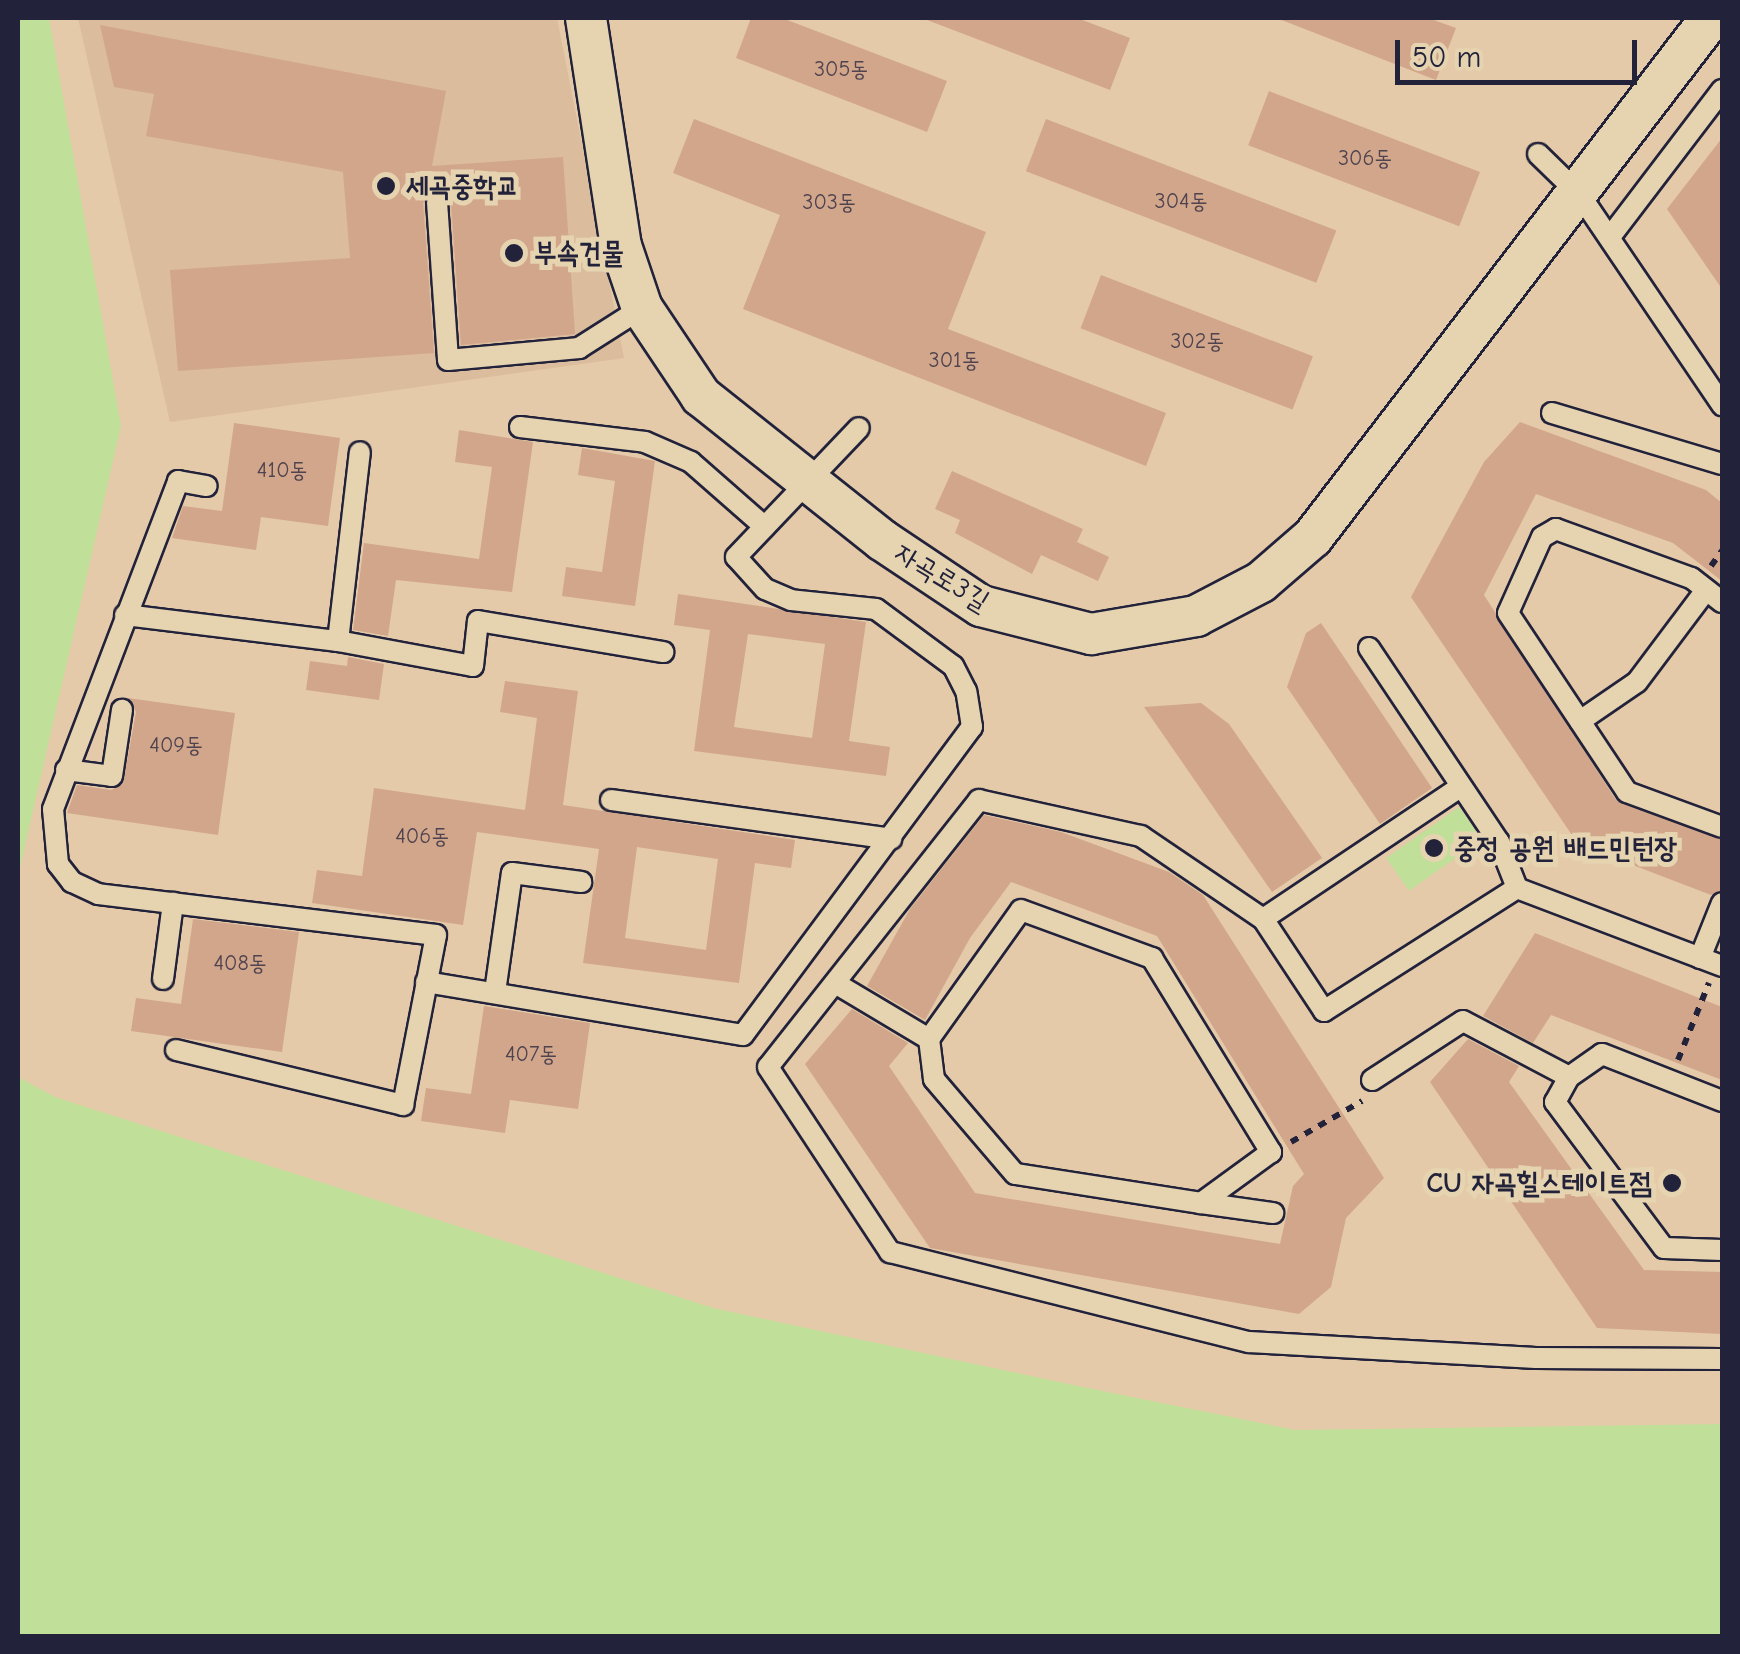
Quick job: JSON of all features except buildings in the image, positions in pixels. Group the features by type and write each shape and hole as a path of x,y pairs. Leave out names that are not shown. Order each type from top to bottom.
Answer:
{"street":[{"name":"자곡로3길","path":"586,18 621,246 642,308 702,396 808,481 981,606 1091,634 1196,616 1261,582 1313,537 1712,18"}],"lane":[{"path":"1610,237 1722,90"},
{"path":"1538,154 1580,194 1722,406"},
{"path":"437,202 448,360 579,348 642,308"},
{"path":"1552,413 1722,464"},
{"path":"520,427 645,442 691,462 765,527"},
{"path":"426,982 743,1035 972,728 966,690 953,666 876,610 792,600 764,589 736,557 859,428"},
{"path":"338,641 360,452"},
{"path":"176,1050 404,1104 436,935 98,894 72,882 52,839 66,770 178,481 207,486"},
{"path":"1580,721 1637,682 1714,596 1556,529 1542,537 1508,612 1580,721 1627,792 1722,827"},
{"path":"125,615 338,641 473,666 478,621 664,652"},
{"path":"1368,648 1458,788 1499,842 1518,888 1722,966"},
{"path":"66,770 112,776 122,710"},
{"path":"1264,918 1458,788"},
{"path":"611,800 891,839"},
{"path":"1518,888 1324,1011 1264,918 1141,836 980,800 768,1067 890,1252 1249,1342 1536,1358 1722,1359"},
{"path":"495,992 512,874 581,882"},
{"path":"1700,958 1722,902"},
{"path":"163,978 173,903"},
{"path":"1201,1203 1271,1152 1152,958 1021,910 928,1039 934,1078 1015,1174 1201,1203 1272,1212"},
{"path":"835,983 928,1039"},
{"path":"1372,1080 1463,1022 1570,1076"},
{"path":"1722,1101 1602,1054 1570,1076 1555,1102 1664,1248 1722,1250"}],"path":[{"path":"1677,1062 1703,999"},
{"path":"1286,1145 1342,1112"}],"shaded area":[{"path":"78,18 557,18 624,358 170,422"}],"green space":[{"path":"18,18 49,18 121,426 18,876"},
{"name":"중정 공원 배드민턴장","path":"1459,807 1482,840 1409,891 1386,858"},
{"path":"18,1077 55,1097 713,1308 1073,1385 1295,1430 1722,1424 1722,1636 18,1636"}],"place":[{"name":"세곡중학교","path":"386,186"},
{"name":"부속건물","path":"514,253"},
{"name":"중정 공원 배드민턴장","path":"1434,848"},
{"name":"CU 자곡힐스테이트점","path":"1672,1183"}]}
